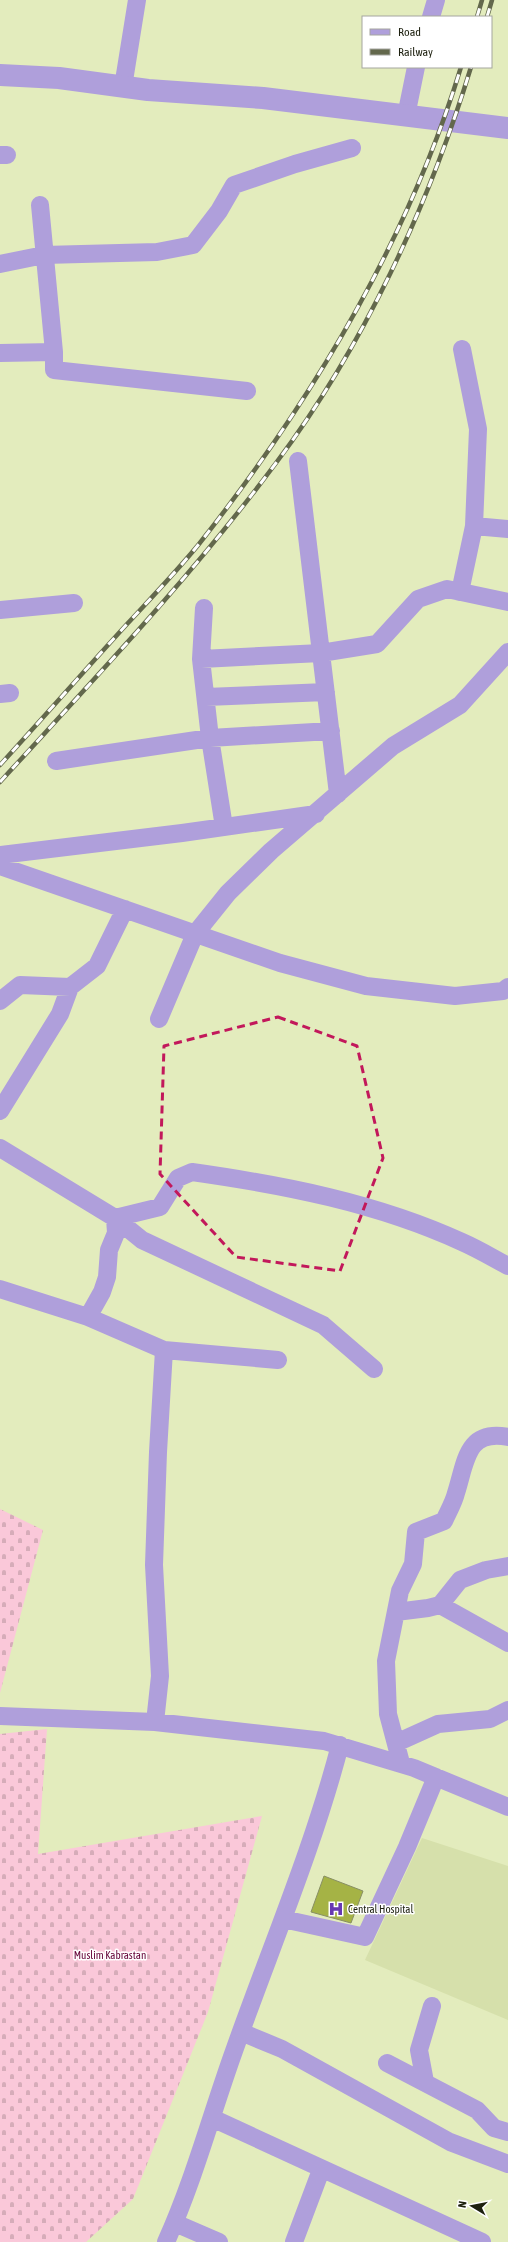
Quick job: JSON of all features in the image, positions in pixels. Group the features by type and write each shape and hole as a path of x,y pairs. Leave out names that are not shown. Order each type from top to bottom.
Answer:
{"street":[{"path":"124,87 138,0"},
{"path":"431,16 436,0"},
{"path":"406,116 416,68"},
{"path":"0,75 59,78 124,87 263,98 508,128"},
{"path":"0,264 44,256 157,252 193,245 219,211 234,185 295,164 352,148"},
{"path":"40,205 54,352 54,370 247,391"},
{"path":"460,592 474,526 478,429 462,348"},
{"path":"0,353 54,352"},
{"path":"298,462 338,794"},
{"path":"474,526 508,529"},
{"path":"201,659 321,653 377,644 418,599 447,589 508,602"},
{"path":"0,610 74,603"},
{"path":"204,608 201,659 210,738 224,827"},
{"path":"159,1019 195,934 228,893 271,851 316,814 393,746 460,705 508,652"},
{"path":"206,697 326,692"},
{"path":"56,761 210,738 331,730"},
{"path":"0,855 80,847 316,814"},
{"path":"0,866 280,963 366,986 455,996 503,991 508,987"},
{"path":"0,1112 60,1014 70,987 97,966 125,909"},
{"path":"0,1001 20,985 70,987"},
{"path":"0,1148 115,1218 142,1240 323,1325 374,1370"},
{"path":"115,1218 160,1207 178,1178 192,1172 326,1196 380,1211 462,1241 508,1266"},
{"path":"88,1317 102,1292 107,1277 109,1250 116,1233 115,1218"},
{"path":"0,1289 88,1317 164,1350 278,1360"},
{"path":"155,1722 160,1676 154,1565 158,1452 164,1350"},
{"path":"401,1763 388,1714 386,1661 400,1591 413,1564 416,1532 444,1521 456,1494 465,1461 474,1443 482,1437 497,1435 508,1437"},
{"path":"440,1605 460,1580 486,1570 508,1566"},
{"path":"396,1612 440,1605 508,1642"},
{"path":"396,1743 438,1724 490,1719 508,1710"},
{"path":"0,1716 155,1722 324,1741 401,1763 508,1807"},
{"path":"166,2242 175,2223 241,2032 327,1794 340,1745"},
{"path":"282,1919 365,1937 407,1847 436,1777"},
{"path":"425,2082 419,2050 432,2006"},
{"path":"241,2032 282,2049 450,2142 508,2164"},
{"path":"387,2063 477,2110 494,2128 508,2132"},
{"path":"212,2118 321,2170 482,2242"},
{"path":"294,2242 321,2170"},
{"path":"175,2223 219,2242"}],"highlighted area":[{"path":"278,1017 357,1046 383,1158 340,1271 236,1257 160,1174 164,1046"}],"shaded area":[{"path":"422,1838 508,1866 508,2020 365,1960"}],"green space":[{"path":"0,1509 43,1530 0,1693"},
{"name":"Muslim Kabrastan","path":"47,1729 38,1854 262,1816 208,2012 133,2199 86,2242 0,2242 0,1734"}],"building":[{"path":"324,1876 363,1891 351,1923 311,1912"}],"railway":[{"path":"477,16 482,0"},
{"path":"487,16 492,0"},
{"path":"0,765 191,554 240,490 280,434 317,377 352,318 384,257 413,195 439,132 461,68"},
{"path":"0,782 142,626 211,546 276,463 308,418 337,372 365,323 414,222 435,171 471,68"}],"place":[{"name":"Central Hospital","path":"336,1909"}]}
